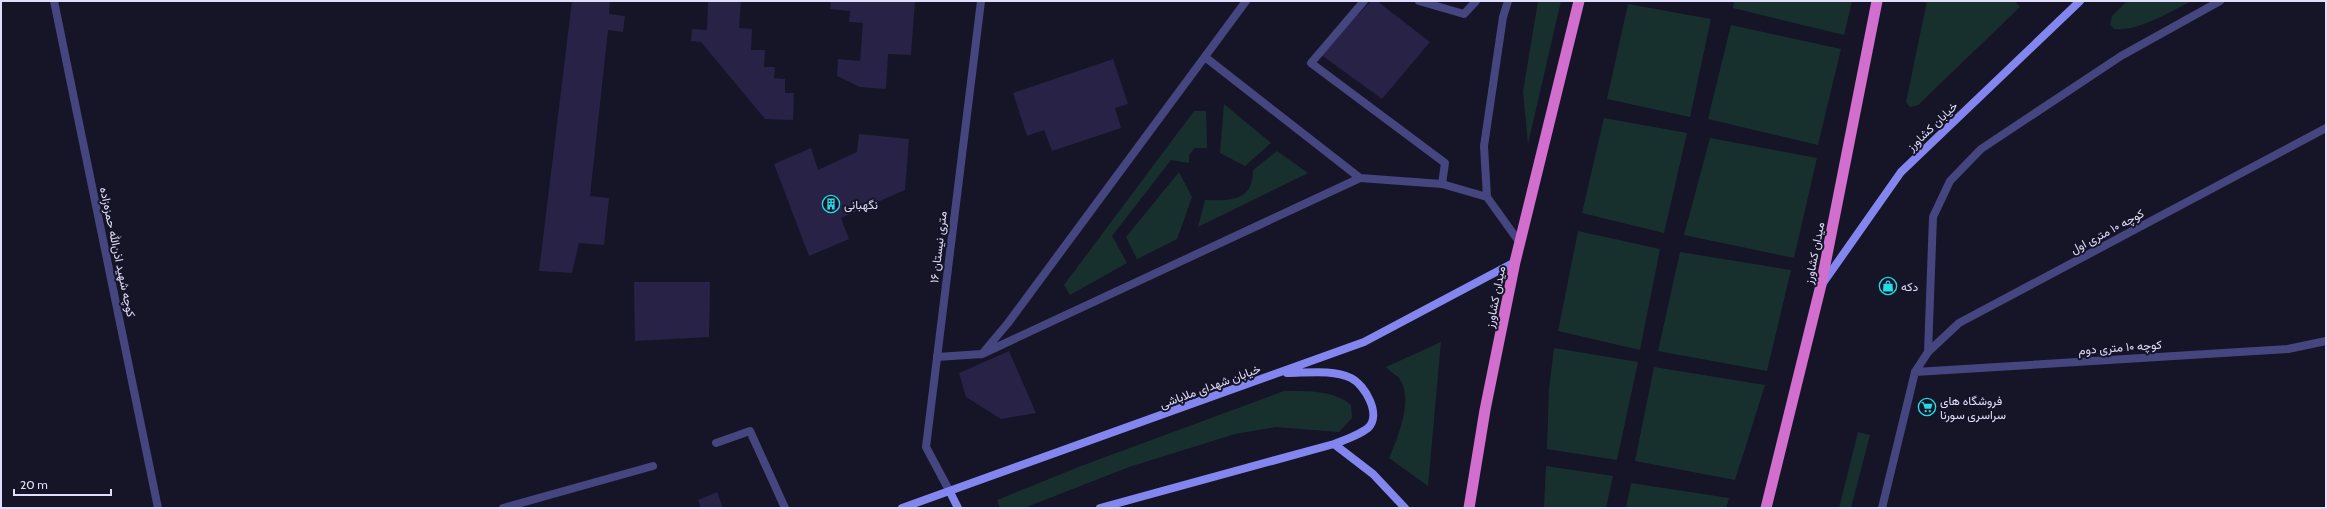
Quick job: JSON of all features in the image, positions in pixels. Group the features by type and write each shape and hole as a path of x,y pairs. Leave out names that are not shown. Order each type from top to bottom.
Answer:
{"highway":[{"name":"میدان کشاورز","path":"1469,508 1485,410 1515,262 1579,1"},
{"name":"میدان کشاورز","path":"1766,508 1821,285 1877,1"}],"main road":[{"name":"خیابان کشاورز","path":"1821,285 1901,172 2080,1"},
{"name":"خیابان شهدای ملاباشی","path":"902,508 1282,373 1364,342 1515,262"},
{"path":"1100,508 1334,444 1369,427 1374,416 1370,401 1364,390 1352,378 1334,374 1282,373"},
{"path":"1334,444 1373,474 1405,508"},
{"path":"950,492 958,508"}],"street":[{"name":"کوچه شهید اذن‌الله حمزه‌زاده","path":"54,1 158,508"},
{"name":"۱۶ متری نیستان","path":"950,492 926,447 981,1"},
{"path":"982,354 1008,322 1246,1"},
{"path":"1364,1 1311,63 1445,163 1442,184"},
{"path":"1419,1 1464,14 1476,1"},
{"path":"1508,1 1503,17 1484,146 1487,197 1520,243"},
{"path":"1928,352 1933,217 1950,181 1981,149 2114,60 2220,1"},
{"path":"1205,57 1360,178"},
{"name":"کوچه ۱۰ متری اول","path":"1882,508 1915,372 1928,352 1959,323 2326,128"},
{"path":"937,357 982,354 1360,178 1442,184 1487,197"},
{"name":"کوچه ۱۰ متری دوم","path":"1915,372 2288,349 2326,341"},
{"path":"716,443 750,431 785,508"},
{"path":"502,508 653,466"}],"green space":[{"path":"1538,1 1561,1 1528,144 1523,92"},
{"path":"1734,1 1852,1 1844,35 1733,8"},
{"path":"1927,1 2015,1 2020,7 1918,105 1910,107 1906,102"},
{"path":"2127,1 2192,1 2144,24 2123,29 2114,29 2110,24 2112,16"},
{"path":"1628,4 1711,19 1690,117 1607,99"},
{"path":"1731,25 1841,49 1818,145 1708,119"},
{"path":"1224,104 1271,143 1245,166 1220,153"},
{"path":"1194,111 1206,111 1207,148 1195,148 1189,155 1189,163 1171,160 1112,236 1127,263 1070,295 1064,285"},
{"path":"1604,118 1687,133 1664,233 1582,213"},
{"path":"1710,138 1817,158 1794,258 1684,235"},
{"path":"1277,151 1308,173 1198,227 1205,200 1232,199 1245,193 1252,180 1253,170"},
{"path":"1179,172 1192,197 1177,239 1137,259 1126,237"},
{"path":"1578,231 1660,249 1640,350 1558,331"},
{"path":"1680,252 1791,270 1767,371 1658,351"},
{"path":"1441,342 1428,486 1389,458 1400,429 1405,406 1405,395 1403,385 1398,377 1386,367"},
{"path":"1554,348 1638,362 1617,460 1547,449 1549,389"},
{"path":"1654,367 1765,385 1735,480 1635,461"},
{"path":"1284,391 1320,392 1337,396 1351,405 1352,418 1339,432 1276,427 1235,434 1129,467 1024,508 1000,508 997,500 1081,466"},
{"path":"1858,432 1870,435 1851,508 1839,508"},
{"path":"1546,466 1613,476 1606,508 1544,508"},
{"path":"1631,483 1729,498 1726,508 1626,508"}],"building":[{"path":"572,1 610,1 609,14 625,16 623,32 608,30 590,196 609,198 604,245 579,243 572,273 539,271"},
{"path":"708,1 741,1 739,28 752,29 751,50 765,50 764,67 775,67 774,78 785,79 785,93 794,93 793,120 765,119 701,42 691,41 692,29 707,30"},
{"path":"831,1 915,1 911,55 888,54 886,89 860,87 837,76 838,59 860,61 863,23 849,22 850,11 830,9"},
{"path":"1371,1 1377,1 1430,42 1382,99 1320,54"},
{"path":"1113,59 1128,104 1115,108 1121,128 1052,151 1044,130 1027,136 1013,93"},
{"name":"نگهبانی","path":"859,134 909,139 905,190 841,218 849,239 809,256 774,164 811,148 818,170 857,152"},
{"path":"634,282 710,282 709,337 635,341"},
{"path":"1009,351 1036,413 1001,419 966,397 959,373"},
{"path":"717,492 723,508 701,508 698,500"}],"place":[{"name":"نگهبانی","path":"831,204"},
{"name":"دکه","path":"1888,286"},
{"name":"فروشگاه های سراسری سورنا","path":"1927,407"}]}
